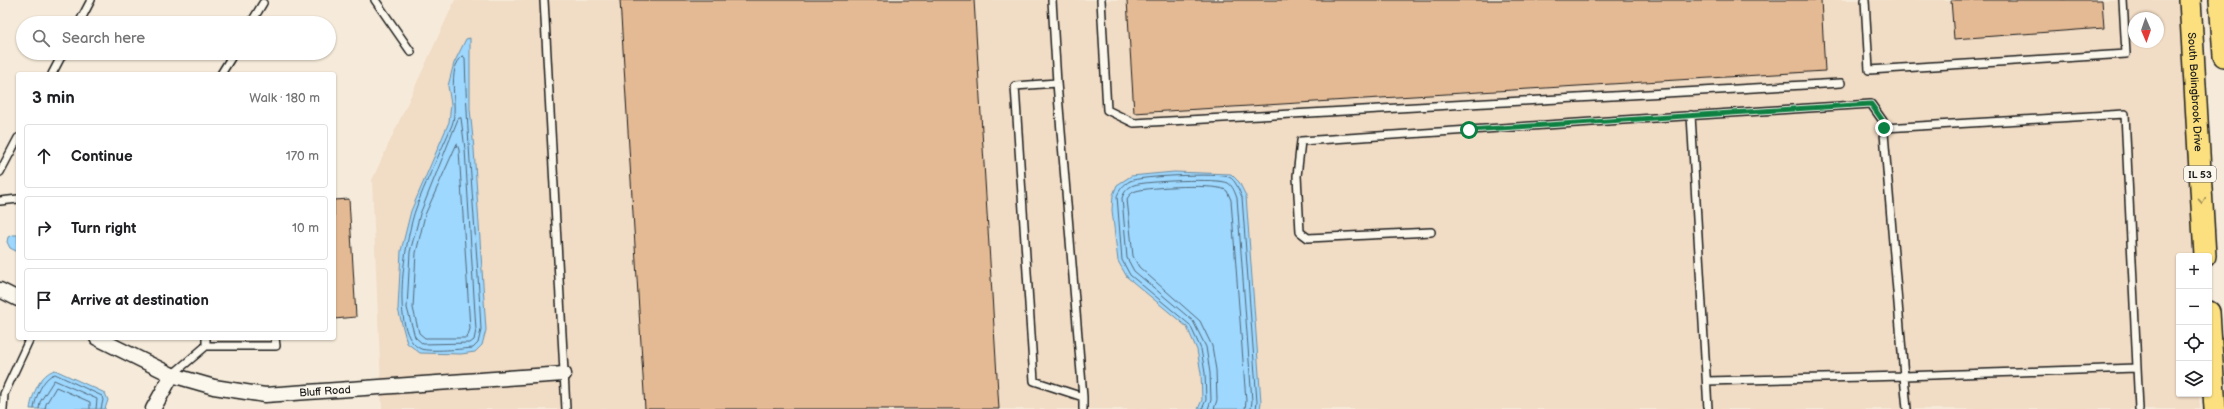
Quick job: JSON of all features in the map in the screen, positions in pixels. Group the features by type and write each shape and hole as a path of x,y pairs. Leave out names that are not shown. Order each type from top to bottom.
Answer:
{"main road":[{"name":"South Bolingbrook Drive","path":"2190,0 2205,253"},
{"path":"2220,0 2224,56"},
{"path":"2210,325 2215,409"}],"street":[{"path":"0,290 16,298"},
{"name":"Bluff Road","path":"101,340 172,375 229,391 265,395 564,374"},
{"path":"153,409 172,375"}],"lane":[{"path":"83,16 91,0"},
{"path":"375,0 411,52"},
{"path":"544,0 566,409"},
{"path":"1052,0 1057,83 1083,409"},
{"path":"1101,0 1107,110 1134,124 1841,83"},
{"path":"1865,0 1869,70 2126,54 2123,0"},
{"path":"254,16 262,1"},
{"path":"53,72 59,60"},
{"path":"222,72 230,60"},
{"path":"1057,83 1015,86 1034,381 1082,397"},
{"path":"1431,232 1308,238 1300,232 1297,176 1301,141 1871,104 1883,121 1884,128 1907,409"},
{"path":"1884,128 2125,114 2139,409"},
{"path":"1691,115 1708,409"},
{"path":"0,172 16,142"},
{"path":"0,201 16,199"},
{"path":"3,409 4,394 29,340"},
{"path":"172,375 206,342 276,346 275,340"},
{"path":"1707,381 2136,368"}],"shaded area":[{"path":"455,0 2183,0 2197,253 2176,253 2176,397 2199,397 2200,409 382,409 372,180"}],"water":[{"path":"470,38 470,109 486,330 482,345 475,352 461,354 420,353 407,343 398,309 401,251 411,211 449,122 451,104 448,86 454,63 466,39"},
{"path":"1174,172 1231,174 1239,182 1246,196 1261,402 1260,409 1198,409 1202,400 1201,373 1197,350 1187,327 1127,277 1118,261 1112,210 1113,195 1117,185 1131,176"},
{"path":"16,235 16,251 10,248 7,242 8,237"},
{"path":"55,370 105,393 108,400 105,409 30,409 35,392 41,380 50,372"}],"building":[{"path":"620,0 974,0 999,409 645,409"},
{"path":"1127,0 1821,0 1825,71 1134,113"},
{"path":"1951,0 2102,0 2104,28 1954,39"},
{"path":"349,199 356,317 336,319 336,200"}],"route":[{"path":"1469,130 1871,104 1883,121 1884,128"}]}
